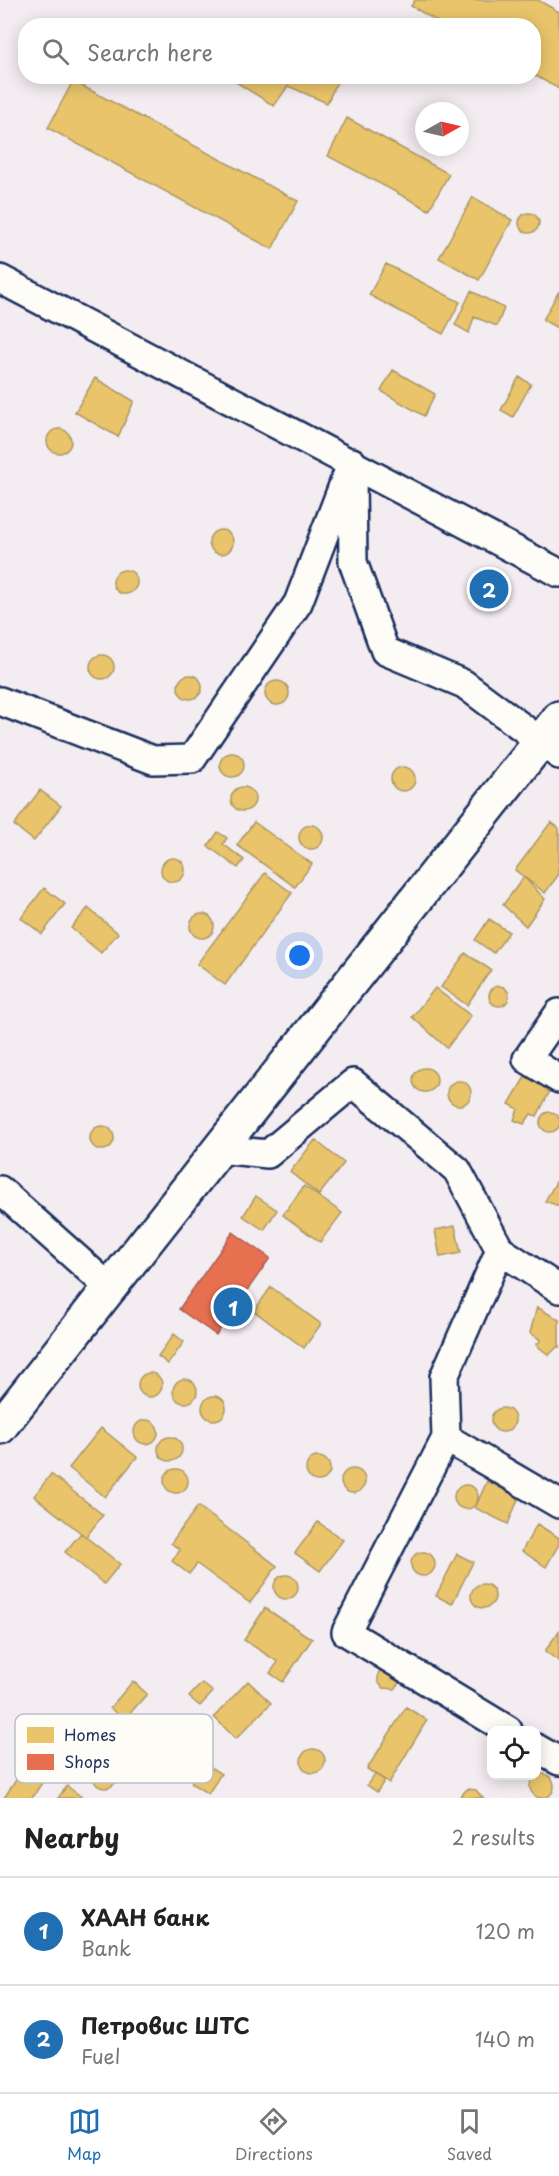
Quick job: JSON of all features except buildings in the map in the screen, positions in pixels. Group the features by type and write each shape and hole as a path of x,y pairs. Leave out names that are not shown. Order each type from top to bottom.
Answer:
{"highway":[{"path":"0,1427 111,1289 217,1149 552,738"}],"street":[{"path":"0,279 352,462 559,573"},
{"path":"0,701 153,760 192,759 298,603 352,462"},
{"path":"352,462 353,562 385,651 464,684 552,738"},
{"path":"559,1013 527,1059 559,1078"},
{"path":"217,1149 268,1154 353,1083 457,1170 500,1250 559,1289"},
{"path":"0,1190 111,1289"},
{"path":"500,1250 444,1377 446,1438 346,1632 500,1726"},
{"path":"446,1438 559,1504"},
{"path":"541,1750 559,1761"}],"place":[{"name":"Петровис ШТС","path":"489,589"},
{"name":"ХААН банк","path":"233,1307"}]}
